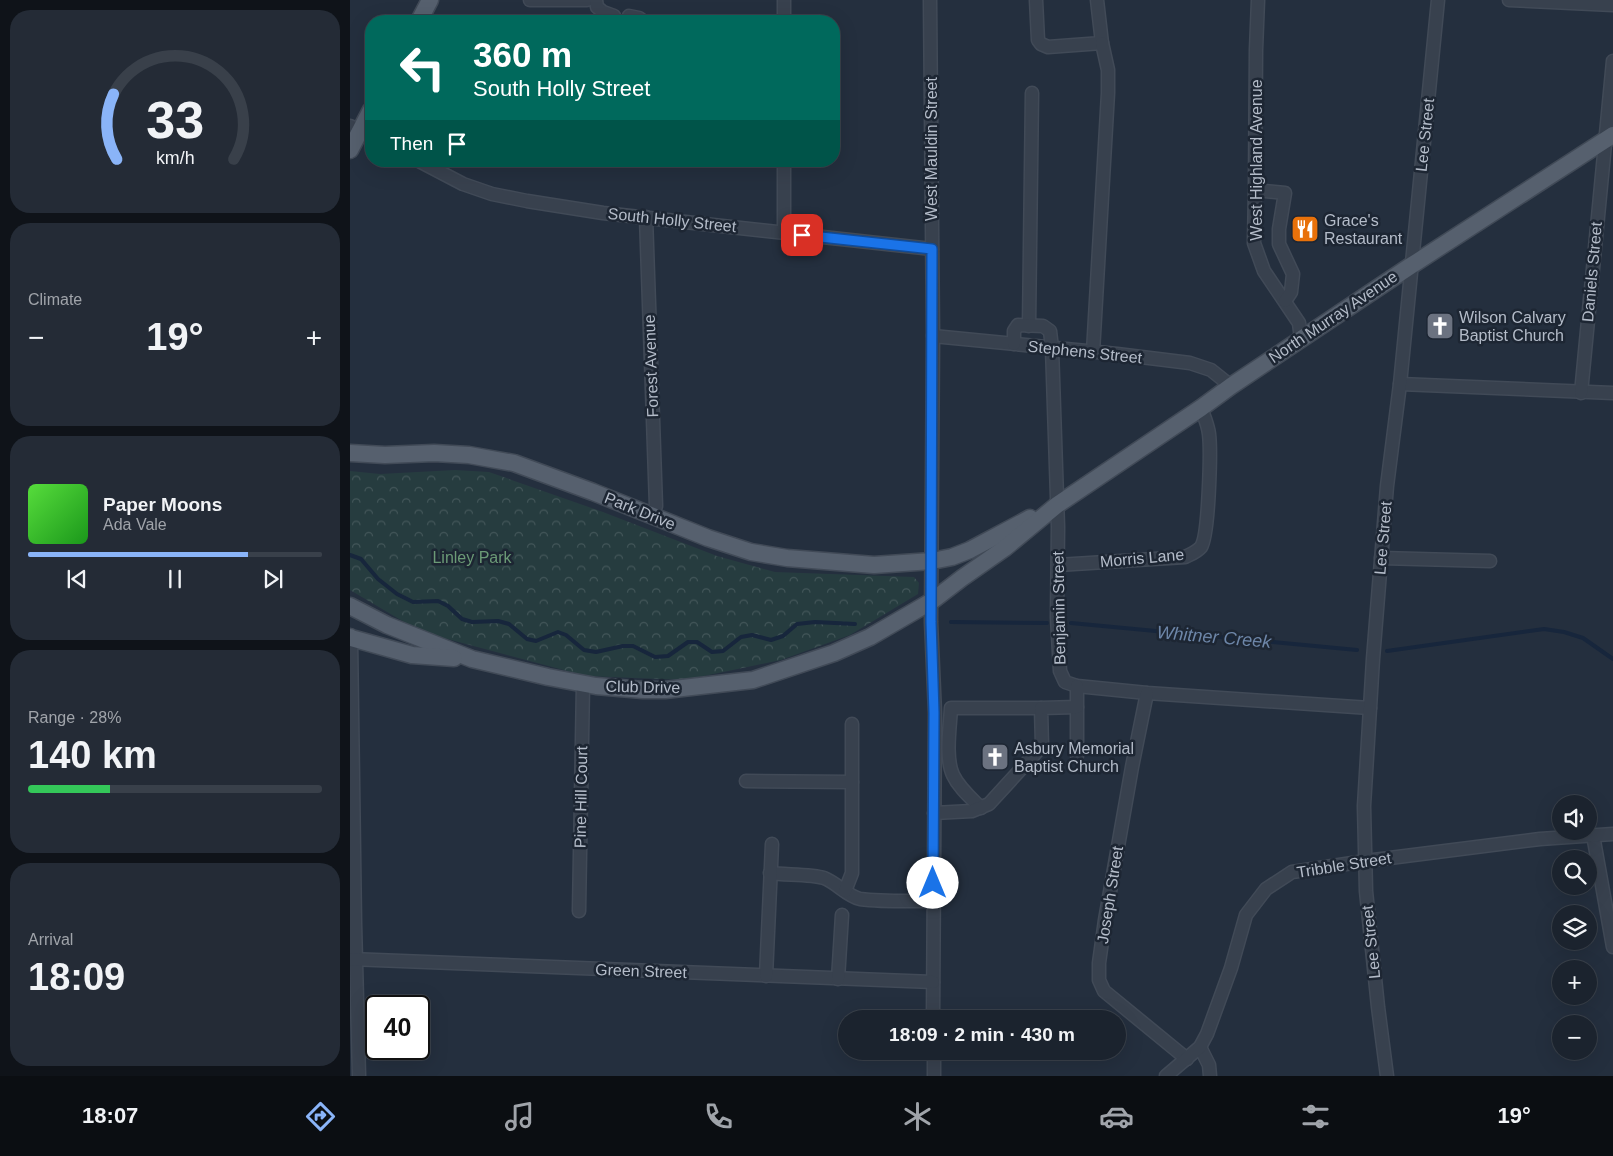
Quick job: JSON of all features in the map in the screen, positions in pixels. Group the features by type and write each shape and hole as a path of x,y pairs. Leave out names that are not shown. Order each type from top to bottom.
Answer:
{"main road":[{"path":"422,15 430,0"},
{"path":"350,150 360,132"},
{"name":"North Murray Avenue","path":"932,601 1005,548 1057,505 1201,408 1230,386 1412,265 1609,138"},
{"name":"Park Drive","path":"350,453 385,455 434,453 514,462 708,538 751,552 787,558 874,564 932,561"},
{"name":"North Murray Avenue","path":"932,561 952,557 970,550 1057,505"},
{"name":"Club Drive","path":"350,606 396,628 472,659 583,684 643,690 665,690 753,680 834,653 870,637 932,601"},
{"path":"351,638 412,655 472,659"}],"street":[{"path":"530,0 587,0"},
{"path":"596,0 597,7 602,12 611,15"},
{"path":"784,0 784,15"},
{"name":"West Mauldin Street","path":"930,0 933,336 931,622 934,713 933,1010"},
{"path":"1036,0 1038,40 1041,44 1048,47 1102,43"},
{"path":"1093,352 1108,94 1108,70 1102,43 1097,0"},
{"name":"West Highland Avenue","path":"1258,0 1254,243 1264,271 1299,323 1301,339"},
{"name":"Lee Street","path":"1387,1076 1367,901 1364,806 1381,558 1438,0"},
{"path":"1509,0 1613,5"},
{"name":"Daniels Street","path":"1581,393 1609,138 1613,61"},
{"path":"1014,344 1015,328 1018,325 1029,326 1032,93"},
{"name":"South Holly Street","path":"430,167 463,184 492,194 527,201 603,213 932,249"},
{"path":"784,167 784,233"},
{"path":"1256,190 1285,194 1279,229 1279,244 1293,274 1290,292 1285,302"},
{"name":"Forest Avenue","path":"646,217 656,506 652,515"},
{"name":"Benjamin Street","path":"1029,326 1047,327 1050,331 1052,348 1057,505 1057,617 1060,671 1065,682 1077,686 1147,693 1370,708"},
{"name":"Stephens Street","path":"933,336 1190,364 1211,370 1230,386"},
{"path":"1400,384 1613,394"},
{"name":"Morris Lane","path":"1058,565 1185,557 1197,551 1202,545 1206,531 1209,492 1209,433 1201,408"},
{"path":"1381,558 1490,561"},
{"path":"351,638 353,959 359,1076"},
{"name":"Pine Hill Court","path":"579,910 583,684"},
{"path":"1077,686 1077,756"},
{"name":"Joseph Street","path":"1147,693 1105,920 1099,963 1099,980 1104,991 1187,1059"},
{"path":"981,808 966,794 953,776 949,761 951,708 1078,707"},
{"path":"934,813 972,810 989,804 1042,746 1041,708"},
{"path":"845,891 852,873 852,724"},
{"path":"746,781 852,782"},
{"name":"Tribble Street","path":"1597,835 1613,834"},
{"name":"Tribble Street","path":"1166,1076 1200,1047 1207,1034 1224,987 1246,915 1266,889 1292,872 1552,837"},
{"path":"1594,840 1613,947"},
{"path":"766,976 772,844"},
{"path":"770,874 822,877 858,898 895,901 933,901"},
{"path":"838,979 842,915"},
{"name":"Green Street","path":"353,959 933,982"},
{"path":"1200,1047 1209,1066 1210,1076"},
{"path":"934,1060 934,1076"}],"green space":[{"name":"Linley Park","path":"455,470 489,472 603,512 717,556 775,572 914,577 919,583 918,594 850,635 781,660 685,680 586,676 421,632 350,590 350,471 380,474"}],"waterway":[{"name":"Whitner Creek","path":"350,555 361,559 378,579 397,594 413,602 438,601 448,606 462,619 472,622 498,621 509,624 527,639 536,641 558,632 566,635 584,650 596,652 623,646 633,646 655,657 668,656 688,642 697,642 712,652 723,651 741,637 752,635 771,640 783,636 797,624 815,622 855,624"},
{"name":"Whitner Creek","path":"951,622 1047,623"},
{"name":"Whitner Creek","path":"1071,623 1357,650"},
{"name":"Whitner Creek","path":"1387,651 1544,629 1564,632 1583,638 1613,659"}],"place":[{"name":"Grace's Restaurant","path":"1305,229"},
{"name":"Wilson Calvary Baptist Church","path":"1440,326"},
{"name":"Asbury Memorial Baptist Church","path":"995,757"}],"route":[{"path":"802,235 932,249 931,622 934,713 933,883"}]}
